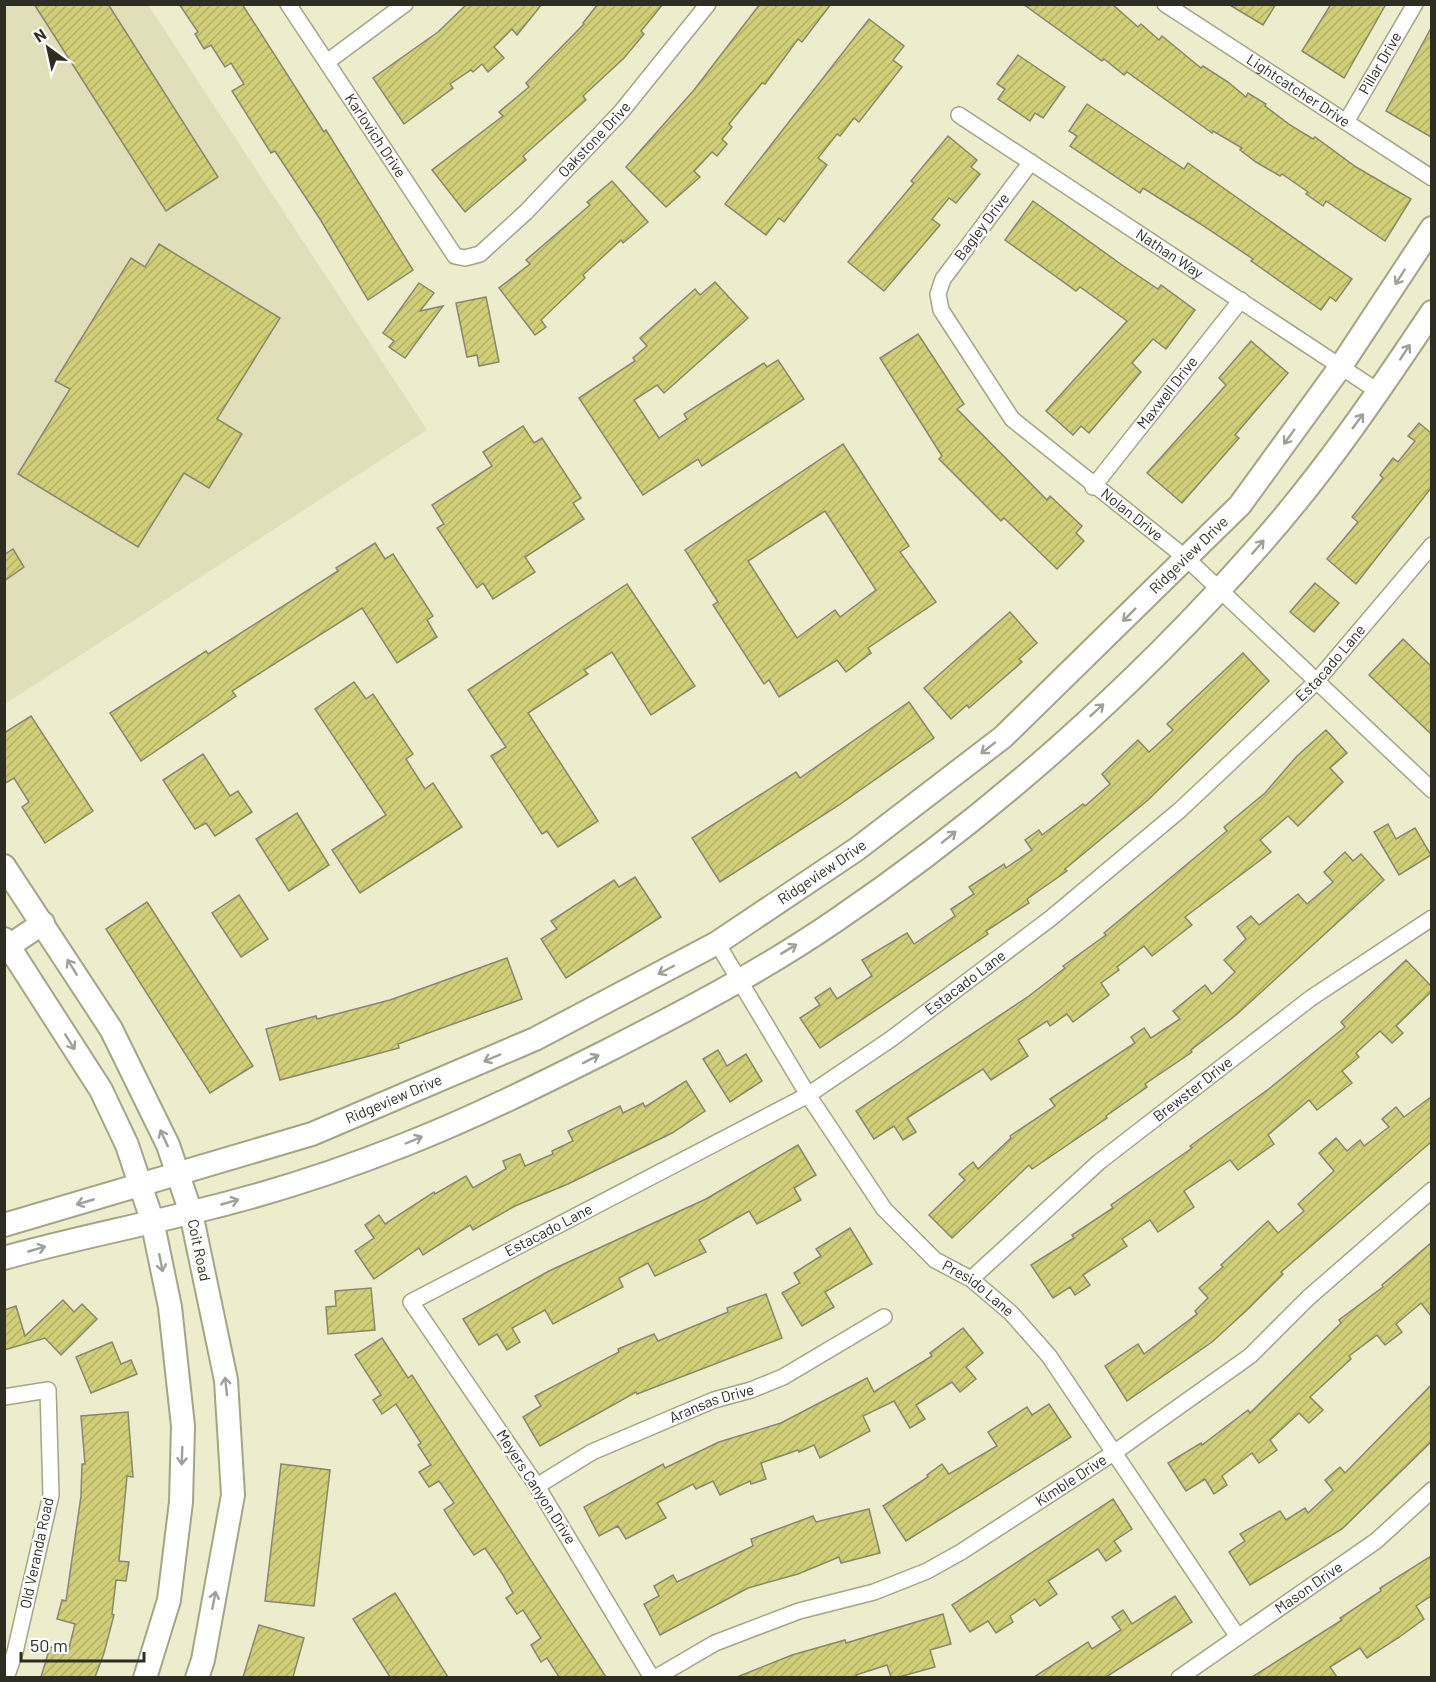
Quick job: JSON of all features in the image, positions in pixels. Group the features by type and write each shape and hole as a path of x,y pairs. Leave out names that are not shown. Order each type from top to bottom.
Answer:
{"main road":[{"name":"Ridgeview Drive","path":"4,1225 312,1134 535,1039 717,943 857,849 1003,737 1240,505 1341,366 1431,228"},
{"path":"4,1258 152,1220 191,1213 284,1187 381,1153 513,1098 670,1019 740,980 834,922 927,855 1017,782 1109,699 1218,590 1259,547 1379,392 1431,312"},
{"name":"Coit Road","path":"4,866 111,1029 168,1145 191,1213 226,1380 233,1495 203,1660 197,1677"},
{"path":"43,923 7,943 101,1090 127,1145 152,1220 170,1307 183,1426 181,1502 169,1599 145,1677"}],"street":[{"name":"Karlovich Drive","path":"288,4 455,256 465,258"},
{"path":"327,62 405,4"},
{"name":"Oakstone Drive","path":"465,258 480,254 526,212 621,112 708,4"},
{"name":"Lightcatcher Drive","path":"1165,4 1186,10 1346,122 1431,178"},
{"name":"Pillar Drive","path":"1346,122 1415,4"},
{"name":"Nathan Way","path":"959,115 1379,392"},
{"name":"Bagley Drive","path":"938,294 943,279 1030,162"},
{"name":"Nolan Drive","path":"938,294 942,310 1012,419 1093,487 1185,558 1431,790"},
{"name":"Maxwell Drive","path":"1093,487 1241,300"},
{"name":"Estacado Lane","path":"411,1302 808,1095 891,1039 1051,918 1180,810 1315,683 1431,545"},
{"name":"Brewster Drive","path":"971,1279 1099,1162 1311,998 1431,918"},
{"name":"Presido Lane","path":"717,943 808,1095 884,1209 935,1260 971,1279 1011,1313 1049,1356 1238,1636"},
{"name":"Kimble Drive","path":"653,1677 715,1643 799,1611 874,1592 927,1571 1115,1452 1200,1395 1250,1356 1308,1298 1431,1190"},
{"name":"Meyers Canyon Drive","path":"411,1302 537,1486 653,1677"},
{"name":"Aransas Drive","path":"537,1486 592,1452 714,1400 751,1390 783,1377 884,1317"},
{"name":"Old Veranda Road","path":"4,1397 48,1390 51,1496 10,1650 6,1677"},
{"name":"Mason Drive","path":"1179,1677 1376,1540 1431,1490"}],"shaded area":[{"path":"5,5 148,5 427,430 5,704"}],"building":[{"path":"34,4 108,4 218,177 166,211"},
{"path":"179,4 242,4 324,132 326,130 413,270 368,300 320,219 275,151 271,153 232,91 244,84 231,63 225,67 211,45 204,49 195,34 198,32"},
{"path":"467,4 542,4 517,35 512,29 494,47 504,58 488,72 482,64 473,72 471,70 450,84 453,88 404,124 373,78 438,32"},
{"path":"598,4 663,4 641,31 644,34 624,58 583,96 586,100 523,156 526,160 465,212 432,170 503,116 499,112 529,87 526,83 584,24"},
{"path":"760,4 831,4 802,42 798,39 765,84 762,83 729,124 732,127 722,139 727,144 717,156 712,152 694,171 700,177 666,207 626,167 694,90"},
{"path":"1023,4 1112,4 1138,27 1141,24 1159,40 1162,36 1201,68 1203,66 1228,82 1246,97 1248,93 1266,104 1265,106 1290,125 1313,139 1315,137 1356,167 1411,199 1385,241 1326,201 1323,206 1306,194 1308,192 1282,174 1280,176 1256,162 1240,150 1242,148 1213,131 1212,133 1127,72 1124,75 1104,59 1102,61"},
{"path":"1228,4 1276,4 1263,25"},
{"path":"1331,4 1386,4 1344,78 1302,51"},
{"path":"869,19 904,46 893,60 902,67 859,122 854,118 840,136 837,134 818,158 827,165 784,222 779,218 766,235 725,204"},
{"path":"1431,28 1431,137 1386,111"},
{"path":"1018,55 1065,87 1043,118 1035,113 1030,121 998,99 1005,89 997,84"},
{"path":"1087,104 1184,169 1188,163 1352,279 1336,301 1330,297 1321,310 1251,261 1253,259 1199,223 1143,188 1140,193 1070,146 1077,136 1069,131"},
{"path":"948,136 977,160 971,167 980,174 956,203 949,198 932,219 940,225 884,291 848,262 914,183 911,181"},
{"path":"612,181 648,222 623,243 621,240 583,275 585,278 541,320 546,327 535,335 499,288 530,264 526,260 590,205 587,202"},
{"path":"1033,201 1122,265 1158,289 1161,285 1195,310 1166,349 1153,339 1132,363 1141,372 1089,433 1081,426 1073,435 1046,411 1127,321 1080,287 1076,291 1005,240"},
{"path":"159,244 280,318 217,419 242,434 209,488 184,473 138,547 18,474 70,389 55,381 131,258 145,267"},
{"path":"715,282 748,318 664,393 657,385 634,400 659,438 687,419 684,414 764,363 767,367 778,360 804,399 702,466 698,459 643,495 579,398 635,361 633,358 647,346 640,338 695,289 700,295"},
{"path":"419,283 434,293 420,311 443,306 405,358 389,347 394,341 383,333"},
{"path":"486,297 499,362 479,366 477,355 467,357 456,303"},
{"path":"918,334 964,404 957,409 1047,500 1050,496 1082,526 1076,533 1084,541 1057,569 1004,518 1001,521 939,459 942,456 880,358"},
{"path":"1251,341 1288,373 1235,435 1239,438 1182,503 1147,473 1226,385 1219,378"},
{"path":"1419,423 1431,433 1431,488 1356,584 1327,559 1358,522 1352,517 1383,478 1380,475 1393,458 1398,462 1415,441 1408,436"},
{"path":"523,426 534,443 542,438 581,498 573,503 584,519 525,557 535,572 493,599 483,583 477,588 437,528 444,524 432,505 492,466 483,452"},
{"path":"843,444 909,546 900,552 936,602 868,648 871,653 846,672 837,660 779,697 769,680 764,684 713,605 718,602 685,550","holes":["825,511 876,590 840,617 835,610 797,638 748,561"]},
{"path":"375,543 385,559 393,554 433,616 427,620 437,637 397,663 362,608 232,691 236,696 141,761 110,713 206,651 208,654 338,571 336,568"},
{"path":"13,549 24,567 4,581 4,555"},
{"path":"1315,583 1339,603 1314,632 1290,612"},
{"path":"627,584 695,686 651,715 612,652 584,670 588,674 528,713 598,821 558,847 547,831 542,834 491,756 506,747 468,690"},
{"path":"1010,612 1037,643 1019,659 1022,662 969,708 967,705 951,719 924,688"},
{"path":"1403,639 1431,666 1431,734 1369,675"},
{"path":"1243,653 1269,681 1148,800 1065,869 1067,871 1027,899 1029,903 986,931 988,934 820,1048 800,1018 820,1005 815,998 830,988 837,999 872,976 862,960 907,933 914,944 955,916 951,909 974,894 969,887 1004,864 1006,868 1032,850 1025,840 1039,830 1042,835 1083,804 1085,806 1110,784 1102,774 1138,740 1149,752 1173,730 1167,724"},
{"path":"354,682 366,699 373,694 413,754 406,759 425,789 433,783 462,827 360,893 332,850 386,815 315,709"},
{"path":"909,702 934,738 839,805 720,882 692,838 796,772 800,778"},
{"path":"31,716 93,811 45,843 22,807 29,802 14,778 4,784 4,733"},
{"path":"1326,730 1347,753 1330,768 1343,782 1298,826 1288,816 1260,840 1271,852 1185,917 1192,925 1152,956 1144,946 1117,967 1119,970 1101,983 1109,995 1073,1022 1067,1014 1050,1026 1047,1021 1018,1040 1028,1056 991,1080 983,1069 907,1118 916,1132 903,1140 894,1126 874,1139 856,1111 1029,996 1065,968 1063,966 1106,935 1104,933 1227,831 1224,827 1265,793 1297,756"},
{"path":"203,754 230,796 238,791 252,812 215,836 206,823 195,829 163,780"},
{"path":"297,813 329,865 289,891 256,839"},
{"path":"1388,824 1396,839 1415,828 1431,855 1399,875 1374,832"},
{"path":"1345,852 1353,861 1361,854 1384,880 1236,1015 1191,1050 1192,1052 1145,1084 1147,1087 1106,1116 1107,1118 1032,1169 1029,1165 952,1238 929,1215 965,1180 959,1174 973,1162 978,1169 1011,1138 1010,1136 1055,1106 1050,1099 1135,1043 1131,1037 1144,1028 1151,1038 1180,1019 1173,1011 1205,985 1212,994 1235,972 1224,960 1246,939 1237,927 1251,916 1259,925 1298,894 1307,904 1333,882 1324,872"},
{"path":"635,877 661,917 566,978 541,939 557,929 551,921 614,880 619,887"},
{"path":"239,895 268,939 241,957 212,913"},
{"path":"147,902 253,1066 210,1093 106,929"},
{"path":"507,958 522,999 398,1044 399,1048 280,1080 266,1029 316,1016 317,1019 390,1000"},
{"path":"1406,960 1431,986 1431,992 1396,1026 1403,1033 1392,1043 1380,1031 1356,1053 1359,1057 1342,1071 1352,1083 1317,1110 1309,1100 1268,1135 1274,1144 1238,1170 1230,1160 1184,1191 1194,1207 1158,1232 1150,1220 1122,1239 1127,1246 1083,1275 1090,1285 1075,1295 1070,1287 1053,1298 1031,1265 1074,1238 1072,1235 1113,1208 1111,1205 1192,1148 1190,1146 1270,1088 1345,1027 1341,1022"},
{"path":"718,1050 727,1066 746,1054 762,1081 730,1102 703,1059"},
{"path":"686,1081 705,1111 672,1133 568,1184 515,1206 473,1230 470,1225 423,1255 419,1248 374,1279 355,1251 374,1238 365,1225 379,1215 385,1224 434,1192 435,1194 466,1176 473,1188 506,1169 503,1161 520,1154 525,1166 553,1154 552,1151 573,1141 568,1131 620,1106 623,1113 643,1103 645,1107"},
{"path":"1431,1097 1431,1142 1281,1272 1283,1274 1212,1342 1127,1401 1105,1366 1138,1344 1144,1354 1197,1314 1195,1311 1208,1298 1199,1288 1223,1267 1221,1265 1268,1221 1278,1233 1304,1211 1298,1204 1334,1171 1319,1153 1336,1138 1347,1151 1360,1140 1364,1146 1389,1127 1382,1119 1396,1107 1404,1117"},
{"path":"798,1145 816,1175 794,1188 801,1200 757,1224 749,1211 699,1240 706,1252 655,1276 648,1263 619,1278 623,1287 553,1324 545,1310 512,1328 520,1342 507,1350 497,1334 479,1345 463,1319 549,1271 706,1199"},
{"path":"850,1228 872,1264 825,1292 834,1307 802,1326 782,1293 800,1283 794,1273 821,1256 816,1249"},
{"path":"1431,1243 1431,1316 1421,1303 1396,1324 1402,1332 1385,1345 1377,1335 1349,1356 1351,1359 1310,1397 1323,1410 1309,1423 1299,1413 1270,1440 1277,1450 1259,1463 1252,1453 1222,1476 1227,1485 1214,1494 1205,1479 1186,1491 1168,1463 1201,1443 1202,1445 1248,1410 1250,1413 1341,1323 1339,1320 1383,1287 1382,1285"},
{"path":"371,1288 375,1330 328,1334 326,1307 336,1306 335,1291"},
{"path":"766,1294 782,1338 637,1394 636,1392 540,1446 523,1417 541,1406 535,1396 619,1352 618,1349 654,1334 658,1341 728,1312 727,1308"},
{"path":"63,1300 74,1312 82,1304 97,1319 61,1355 45,1338 4,1350 4,1310 16,1306 25,1336"},
{"path":"963,1328 983,1353 966,1367 976,1379 960,1392 952,1382 916,1405 925,1419 910,1428 894,1401 863,1416 870,1431 820,1458 814,1445 799,1452 798,1450 761,1463 766,1479 751,1484 750,1481 720,1495 713,1481 696,1489 693,1484 657,1503 666,1518 626,1539 618,1526 599,1536 584,1507 663,1464 665,1468 719,1442 781,1423 867,1378 874,1392 932,1356 930,1353"},
{"path":"382,1338 408,1378 412,1375 606,1677 559,1677 547,1658 541,1662 531,1645 541,1638 523,1610 517,1614 506,1598 513,1593 503,1575 485,1548 474,1555 444,1510 454,1503 439,1481 429,1487 419,1472 431,1465 418,1445 421,1443 396,1404 382,1414 373,1400 381,1395 355,1355"},
{"path":"112,1342 121,1364 131,1360 137,1374 91,1393 76,1357"},
{"path":"1431,1385 1431,1442 1342,1529 1250,1585 1229,1552 1245,1541 1240,1534 1280,1511 1286,1520 1305,1508 1308,1513 1333,1490 1325,1480 1340,1467 1345,1473"},
{"path":"1049,1404 1071,1437 906,1541 883,1506 928,1477 927,1475 942,1464 949,1474 997,1446 988,1432 1027,1407 1032,1415"},
{"path":"128,1412 133,1477 127,1476 119,1561 129,1562 126,1581 116,1580 112,1614 114,1615 104,1653 95,1677 41,1677 50,1647 68,1652 75,1624 57,1619 62,1600 66,1601 81,1496 82,1464 85,1464 81,1416"},
{"path":"281,1464 330,1470 314,1606 265,1601"},
{"path":"1113,1499 1132,1529 1114,1541 1121,1551 1106,1561 1098,1549 1048,1581 1057,1594 1040,1606 1035,1599 1010,1616 1013,1622 996,1633 988,1621 970,1632 952,1605"},
{"path":"869,1509 880,1553 841,1563 839,1557 798,1574 748,1588 660,1635 644,1604 659,1596 654,1586 673,1575 677,1582 753,1546 751,1539 813,1516 816,1522"},
{"path":"1431,1556 1431,1596 1416,1606 1424,1619 1398,1638 1367,1658 1360,1648 1330,1667 1337,1677 1252,1677 1342,1620 1340,1618 1381,1591 1380,1588"},
{"path":"395,1593 448,1677 390,1677 353,1619"},
{"path":"1175,1596 1192,1622 1106,1677 1034,1677 1088,1642 1092,1649 1121,1630 1112,1617 1123,1610 1132,1624"},
{"path":"943,1614 951,1644 930,1650 935,1667 899,1677 891,1677 887,1665 856,1675 857,1677 737,1677 792,1655 845,1640 846,1643"},
{"path":"259,1625 304,1638 293,1677 243,1677"}]}
